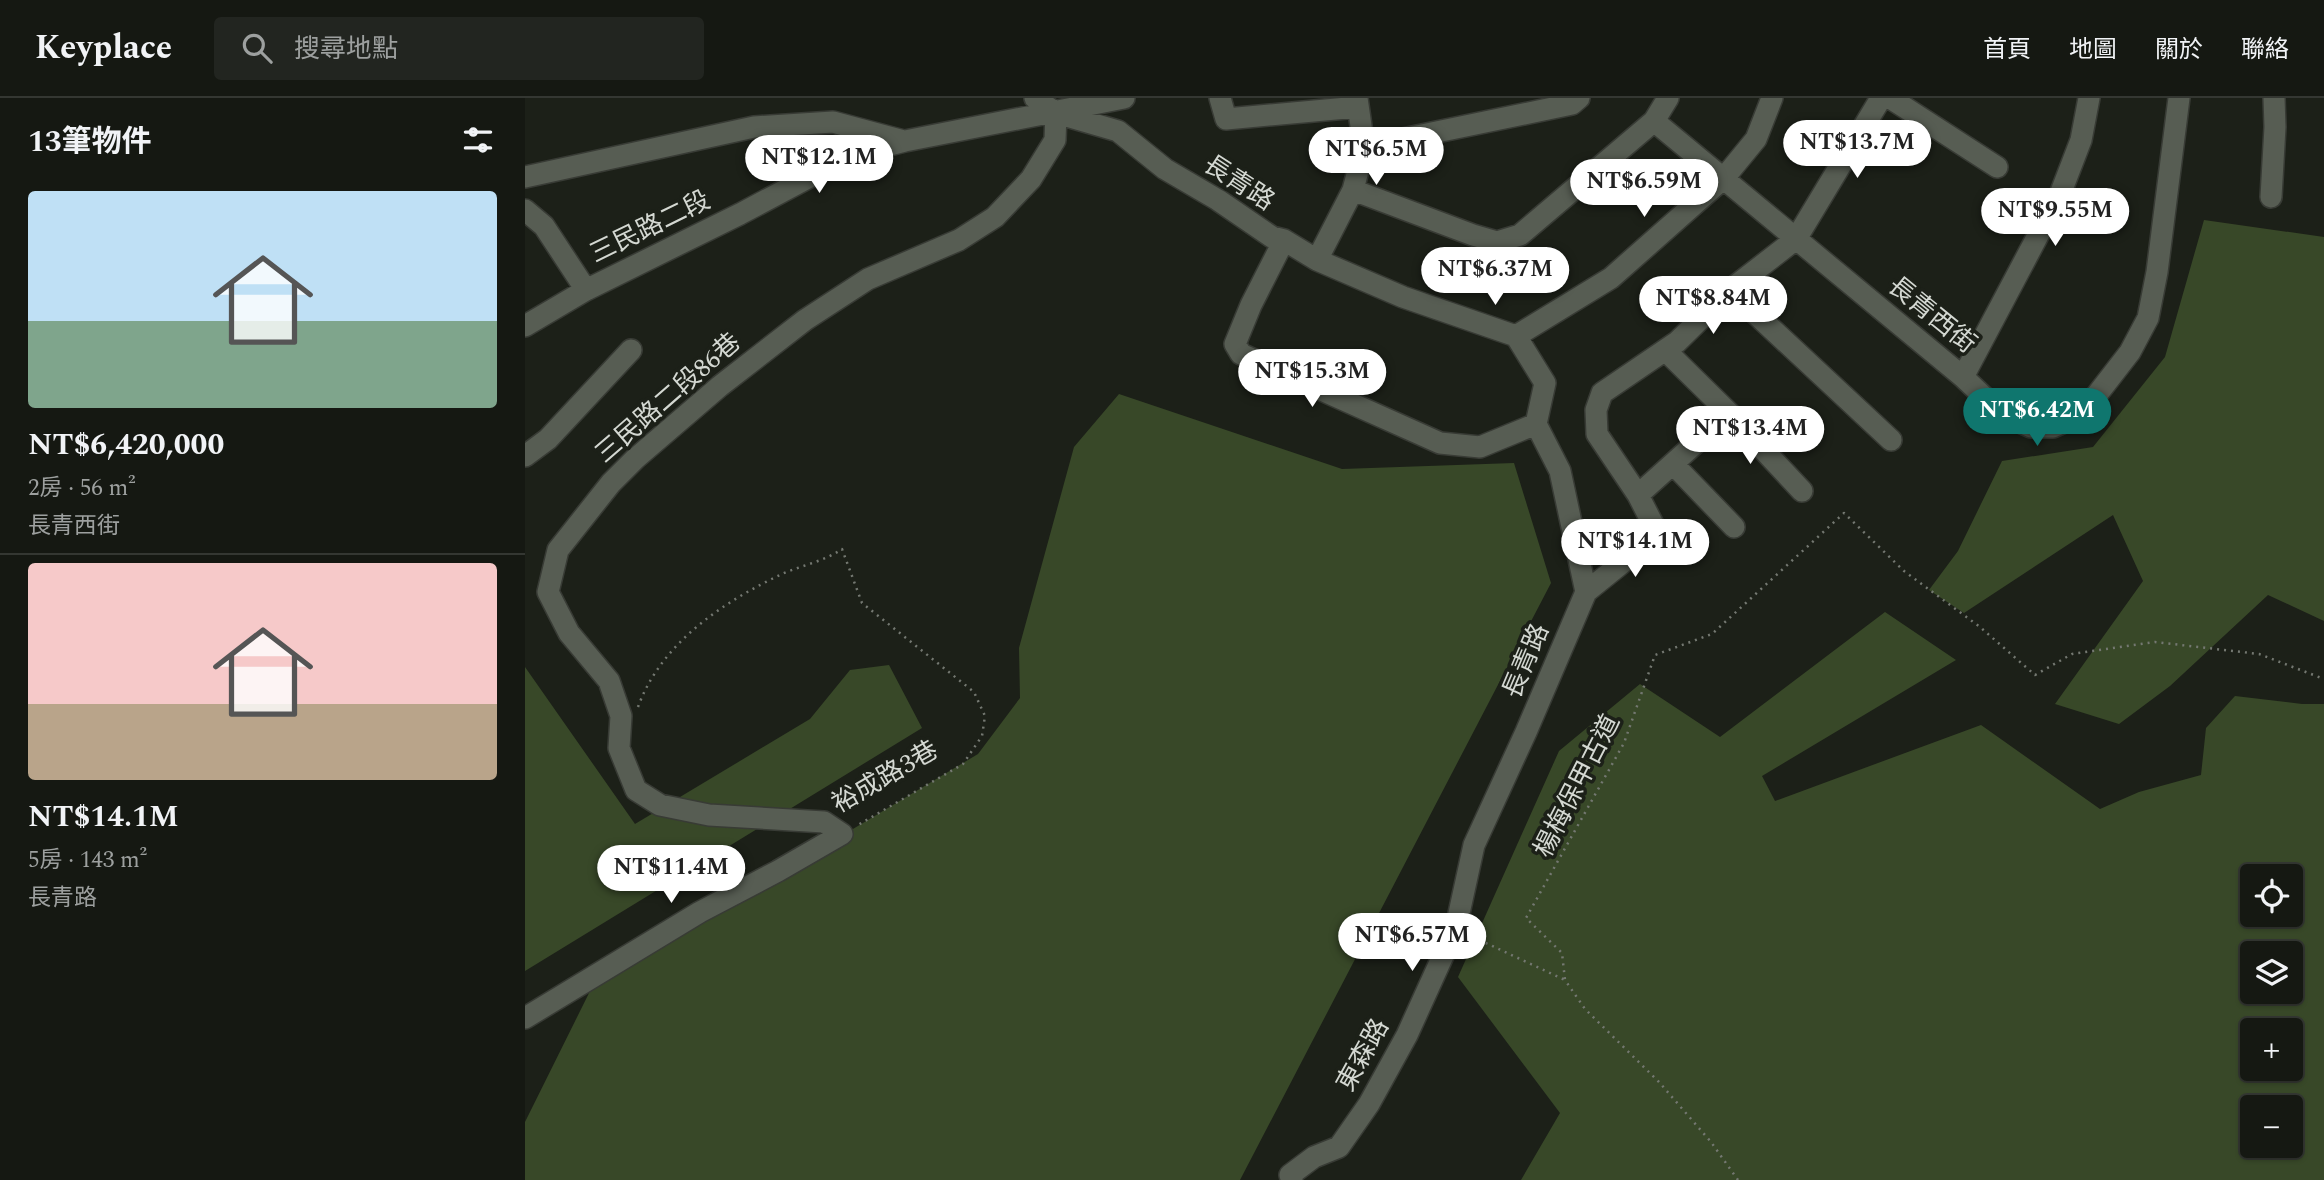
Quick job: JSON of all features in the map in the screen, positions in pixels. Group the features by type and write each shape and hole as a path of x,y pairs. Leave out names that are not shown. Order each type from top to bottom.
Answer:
{"street":[{"path":"1035,98 1056,113"},
{"name":"三民路二段","path":"525,326 586,290 740,214 851,155 905,141 1124,98"},
{"path":"1220,98 1226,119 1358,102 1364,147 1353,190 1317,260"},
{"path":"1364,147 1571,104 1579,98"},
{"path":"1353,190 1497,242 1520,235 1654,121 1668,98"},
{"path":"1772,98 1756,139 1724,178 1611,278 1516,336 1545,383 1536,424 1560,471 1586,592 1658,534 1638,495 1597,434 1595,410 1602,393 1677,342 1730,290 1796,239 1881,98"},
{"path":"1890,98 1997,167"},
{"path":"1963,377 2061,192 2081,140 2089,98"},
{"name":"長青西街","path":"1654,121 1963,377 2003,414 2031,427 2053,427 2082,414 2130,352 2148,317 2157,272 2179,98"},
{"path":"2271,197 2274,98"},
{"name":"長青路","path":"1056,113 1118,131 1165,169 1218,200 1272,237 1285,240 1317,260 1403,297 1516,336"},
{"name":"三民路二段86巷","path":"842,834 824,822 709,815 660,805 636,790 619,748 621,716 610,681 569,633 548,592 558,550 611,483 635,459 720,386 805,320 868,279 959,240 995,217 1031,179 1055,140 1056,113"},
{"path":"525,177 754,127 833,122 905,141"},
{"path":"525,210 544,226 586,290"},
{"path":"1285,240 1251,305 1235,344 1241,354 1440,443 1480,447 1536,424"},
{"path":"1730,290 1891,440"},
{"path":"525,456 548,439 631,350"},
{"path":"1665,350 1803,491"},
{"path":"1638,495 1729,413"},
{"path":"1673,464 1734,527"},
{"name":"長青路","path":"1526,732 1586,592"},
{"name":"東森路","path":"1292,1180 1290,1175 1314,1157 1339,1147 1370,1104 1407,1035 1456,927 1474,845 1526,732"},
{"name":"裕成路3巷","path":"525,1018 700,912 842,834"}],"path":[{"name":"楊梅保甲古道","path":"1738,1180 1711,1142 1658,1082 1585,1009 1565,980 1562,953 1526,918 1624,743 1655,655 1712,634 1845,513 1905,571 1980,627 2035,675 2072,654 2155,642 2259,654 2324,679"},
{"name":"裕成路3巷","path":"621,716 636,711 650,677 688,634 731,602 784,573 828,559 842,549 862,603 974,692 985,716 982,736 963,764 842,834"},
{"path":"1456,927 1565,980"}],"green space":[{"path":"2204,220 2324,237 2324,621 2268,595 2170,686 2119,724 2055,704 2143,581 2113,515 1964,613 1929,590 1958,551 2002,461 2093,447 2165,357"},
{"path":"1119,394 1342,469 1514,463 1551,583 1240,1180 525,1180 525,1122 593,985 978,754 1020,698 1019,648 1074,447"},
{"path":"1885,612 1956,660 1762,776 1775,801 1981,725 2100,809 2139,792 2201,775 2206,728 2235,696 2324,704 2324,1180 1521,1180 1560,1113 1458,977 1559,751 1640,684 1720,737"},
{"path":"889,665 922,728 525,971 525,667 635,824 810,719 850,670"}]}
